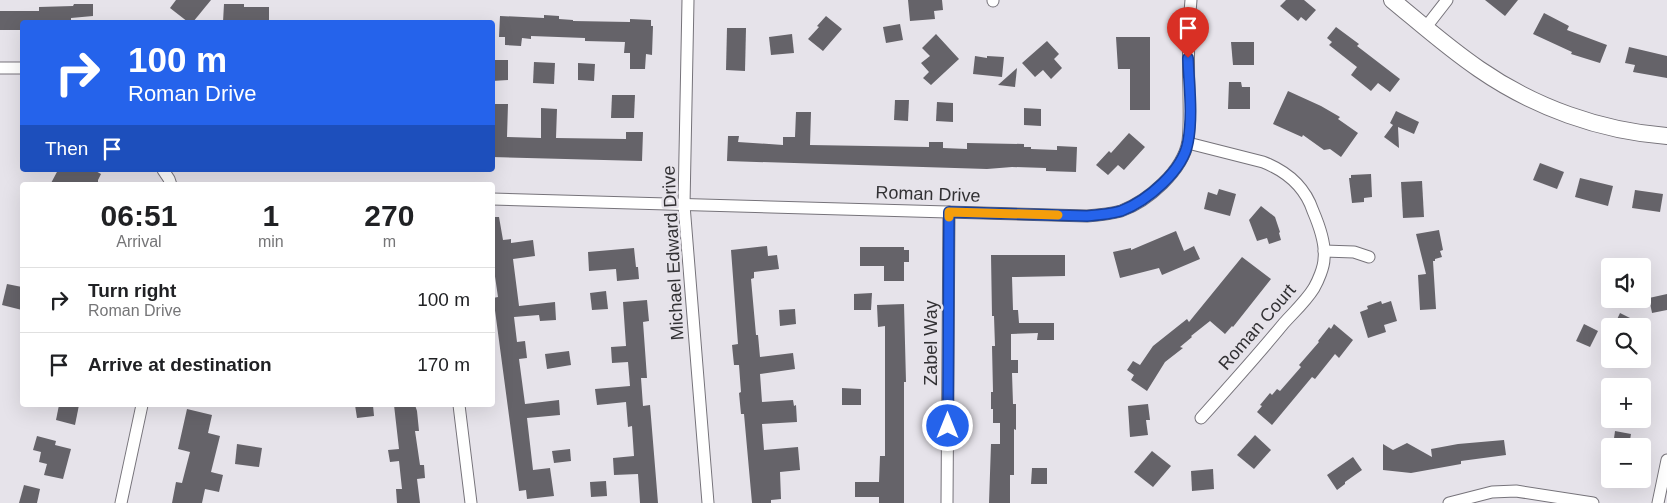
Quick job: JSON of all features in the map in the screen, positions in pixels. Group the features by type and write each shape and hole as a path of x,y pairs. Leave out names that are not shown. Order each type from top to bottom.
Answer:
{"street":[{"name":"Michael Edward Drive","path":"688,0 684,205 708,503"},
{"name":"Roman Drive","path":"495,199 1087,216 1110,214 1142,200 1157,189 1180,161 1188,143 1188,38 1191,0"},
{"path":"1392,0 1479,69 1514,90 1573,116 1608,127 1642,134 1667,136"},
{"path":"1426,27 1447,0"},
{"path":"0,68 20,68"},
{"name":"Roman Court","path":"1188,143 1263,162 1287,175 1300,187 1312,207 1319,226 1324,251 1324,260 1314,288 1261,352 1201,418"},
{"name":"Zabel Way","path":"947,503 949,212"},
{"path":"1324,251 1354,252 1369,257"},
{"path":"121,503 142,407"},
{"path":"459,407 471,503"},
{"path":"1658,503 1667,460"},
{"path":"1449,503 1492,492 1516,491 1540,493 1593,503"}],"building":[{"path":"176,0 211,0 195,20 185,20 170,8"},
{"path":"908,0 942,0 943,10 934,11 935,19 910,21"},
{"path":"1286,0 1304,0 1316,10 1306,21 1301,17 1298,21 1280,6"},
{"path":"1485,0 1518,0 1505,16"},
{"path":"74,4 93,4 93,16 71,18 71,20 20,20 20,30 0,30 0,11 39,11 39,7 73,6"},
{"path":"224,4 244,4 244,7 269,7 269,20 223,20"},
{"path":"1544,13 1569,26 1567,30 1607,45 1600,63 1571,54 1572,52 1533,34"},
{"path":"544,15 559,16 559,19 573,21 630,22 630,19 651,20 651,26 653,26 652,55 646,54 645,69 630,69 630,53 624,53 625,42 585,41 585,38 531,36 531,39 522,38 521,46 505,45 505,37 499,37 500,16 544,18"},
{"path":"826,16 842,29 823,51 808,39"},
{"path":"900,24 903,40 886,43 883,27"},
{"path":"1336,27 1359,44 1357,46 1400,79 1390,92 1378,83 1371,91 1351,75 1357,67 1329,45 1332,42 1327,38"},
{"path":"727,28 746,28 745,71 726,70"},
{"path":"792,34 794,53 771,55 769,37"},
{"path":"936,34 959,59 931,85 923,78 929,72 921,63 930,56 922,48"},
{"path":"1116,37 1150,37 1150,110 1130,110 1130,69 1118,69"},
{"path":"1047,41 1059,54 1054,59 1062,68 1051,79 1043,70 1035,77 1022,63"},
{"path":"1231,42 1254,42 1254,65 1233,65"},
{"path":"1629,47 1667,56 1667,78 1633,72 1635,65 1625,63"},
{"path":"975,56 987,58 987,56 1004,57 1002,77 973,74"},
{"path":"495,60 508,60 508,80 495,81"},
{"path":"534,62 555,63 554,84 533,83"},
{"path":"578,63 595,64 594,81 578,80"},
{"path":"1017,68 1015,87 998,85"},
{"path":"1229,82 1241,82 1242,87 1250,87 1250,109 1228,109"},
{"path":"1288,91 1340,117 1338,119 1358,133 1341,157 1330,149 1324,150 1303,135 1302,137 1273,124"},
{"path":"612,95 635,95 634,118 611,118"},
{"path":"895,100 909,100 908,121 894,120"},
{"path":"937,102 953,103 953,122 936,121"},
{"path":"495,104 508,104 507,137 541,138 541,108 557,109 556,138 626,139 626,132 643,132 642,161 495,157"},
{"path":"1024,108 1041,109 1041,126 1024,125"},
{"path":"1396,111 1419,122 1414,134 1398,127 1399,148 1384,137 1393,125 1390,123"},
{"path":"796,112 811,112 810,145 929,147 929,142 943,142 943,148 967,149 967,143 1024,144 1024,147 1031,147 1031,149 1057,150 1057,146 1077,147 1076,172 1046,171 1046,168 1012,167 987,169 727,161 728,136 739,136 738,142 783,145 783,137 795,137"},
{"path":"1129,133 1145,147 1124,170 1118,165 1108,175 1096,165 1109,151 1111,153"},
{"path":"1540,163 1564,172 1557,189 1533,180"},
{"path":"57,172 98,172 101,174 98,182 52,182"},
{"path":"1371,174 1372,197 1364,198 1364,202 1352,203 1349,178 1351,178 1351,175"},
{"path":"1580,178 1613,186 1608,206 1575,197"},
{"path":"1422,181 1424,217 1403,218 1401,182"},
{"path":"1219,189 1236,194 1230,216 1204,209 1208,192 1217,195"},
{"path":"1635,190 1663,194 1660,212 1632,208"},
{"path":"1261,206 1275,217 1281,240 1269,244 1267,238 1257,241 1249,220"},
{"path":"495,217 499,217 503,240 511,239 511,243 533,240 535,256 513,259 519,306 555,302 556,320 540,321 539,315 514,317 517,342 525,341 527,358 519,359 525,404 559,400 560,415 527,418 533,470 550,468 554,496 527,499 526,490 519,491 495,313 495,298 498,297 495,276"},
{"path":"1439,230 1443,250 1440,251 1442,257 1433,261 1436,309 1420,310 1418,275 1426,274 1416,234"},
{"path":"1176,231 1184,251 1194,246 1200,259 1162,275 1159,268 1120,278 1113,252 1131,248 1131,250"},
{"path":"767,246 768,256 777,255 779,269 754,272 754,278 751,279 760,357 793,353 795,369 760,374 762,402 793,400 794,406 796,405 797,422 762,424 764,450 798,447 800,470 780,472 781,499 771,500 771,503 752,503 744,414 741,414 739,393 741,392 739,365 734,365 732,345 738,344 731,250"},
{"path":"860,247 904,247 904,250 909,250 909,262 904,262 904,281 884,281 884,266 860,266"},
{"path":"634,248 639,279 617,281 616,269 589,271 588,252"},
{"path":"991,255 1065,255 1065,276 1012,277 1013,310 1018,310 1019,323 1054,323 1054,340 1037,340 1038,333 1011,334 1011,360 1018,360 1018,373 1012,373 1013,404 1016,404 1016,430 1014,429 1014,475 1010,475 1010,503 989,503 991,444 1000,444 1000,423 993,423 993,409 991,409 991,392 993,392 992,346 995,346 994,316 992,316"},
{"path":"1242,257 1271,279 1233,327 1225,334 1210,321 1180,347 1183,348 1165,362 1147,391 1131,380 1134,375 1127,370 1133,361 1140,365 1153,346 1187,319 1189,322"},
{"path":"7,284 20,287 20,310 2,305"},
{"path":"606,291 608,309 592,310 590,293"},
{"path":"872,293 871,310 854,310 854,294"},
{"path":"1667,294 1667,310 1652,313 1651,298"},
{"path":"647,300 649,321 643,322 647,378 641,378 643,406 650,405 658,503 640,503 638,474 614,475 613,458 634,456 632,426 628,427 626,402 597,405 595,389 630,386 628,362 612,363 611,347 626,346 623,302"},
{"path":"1381,301 1382,304 1391,301 1397,321 1384,325 1386,332 1368,338 1360,312 1368,309 1367,306"},
{"path":"904,304 906,382 904,382 904,503 879,503 879,497 855,497 855,482 879,482 880,456 885,456 885,326 878,327 877,305"},
{"path":"795,309 796,324 780,326 779,310"},
{"path":"1620,313 1630,318 1618,318"},
{"path":"1334,324 1353,340 1339,358 1335,354 1315,379 1312,377 1272,425 1257,412 1262,406 1260,405 1270,393 1272,395 1277,389 1280,391 1301,367 1299,365 1329,327 1331,329"},
{"path":"1584,324 1598,331 1590,347 1576,341"},
{"path":"569,351 571,365 547,369 545,354"},
{"path":"842,388 861,389 861,405 842,405"},
{"path":"1148,404 1150,420 1146,420 1148,435 1130,437 1128,406"},
{"path":"59,407 79,407 75,425 56,420"},
{"path":"355,407 373,407 374,416 357,418"},
{"path":"394,407 416,407 419,431 415,431 420,465 424,465 425,478 417,479 420,503 397,503 396,489 402,489 399,461 390,462 388,450 399,449"},
{"path":"187,409 212,415 208,433 220,436 211,472 223,475 219,492 205,489 202,503 172,503 176,482 182,483 190,452 178,449"},
{"path":"1615,431 1631,434 1630,438 1614,438"},
{"path":"1255,435 1271,450 1254,469 1237,455"},
{"path":"37,436 56,441 55,445 71,449 63,479 44,475 47,464 39,462 41,452 33,450"},
{"path":"1504,440 1506,455 1461,461 1461,464 1411,473 1383,470 1383,444 1393,450 1407,443 1432,457 1431,449 1458,444"},
{"path":"237,444 262,448 259,467 235,464"},
{"path":"570,449 571,461 554,463 552,451"},
{"path":"1152,451 1171,466 1153,487 1134,472"},
{"path":"1353,457 1362,470 1337,490 1327,475"},
{"path":"1032,468 1047,468 1047,484 1031,484"},
{"path":"1213,469 1214,489 1192,491 1191,471"},
{"path":"606,481 607,496 591,497 590,482"},
{"path":"24,485 40,489 37,503 19,503"}],"slow traffic":[{"path":"949,217 949,212 1058,215"}],"route":[{"path":"948,426 949,212 1087,216 1110,214 1142,200 1157,189 1171,173 1180,161 1188,143 1188,58"}]}
